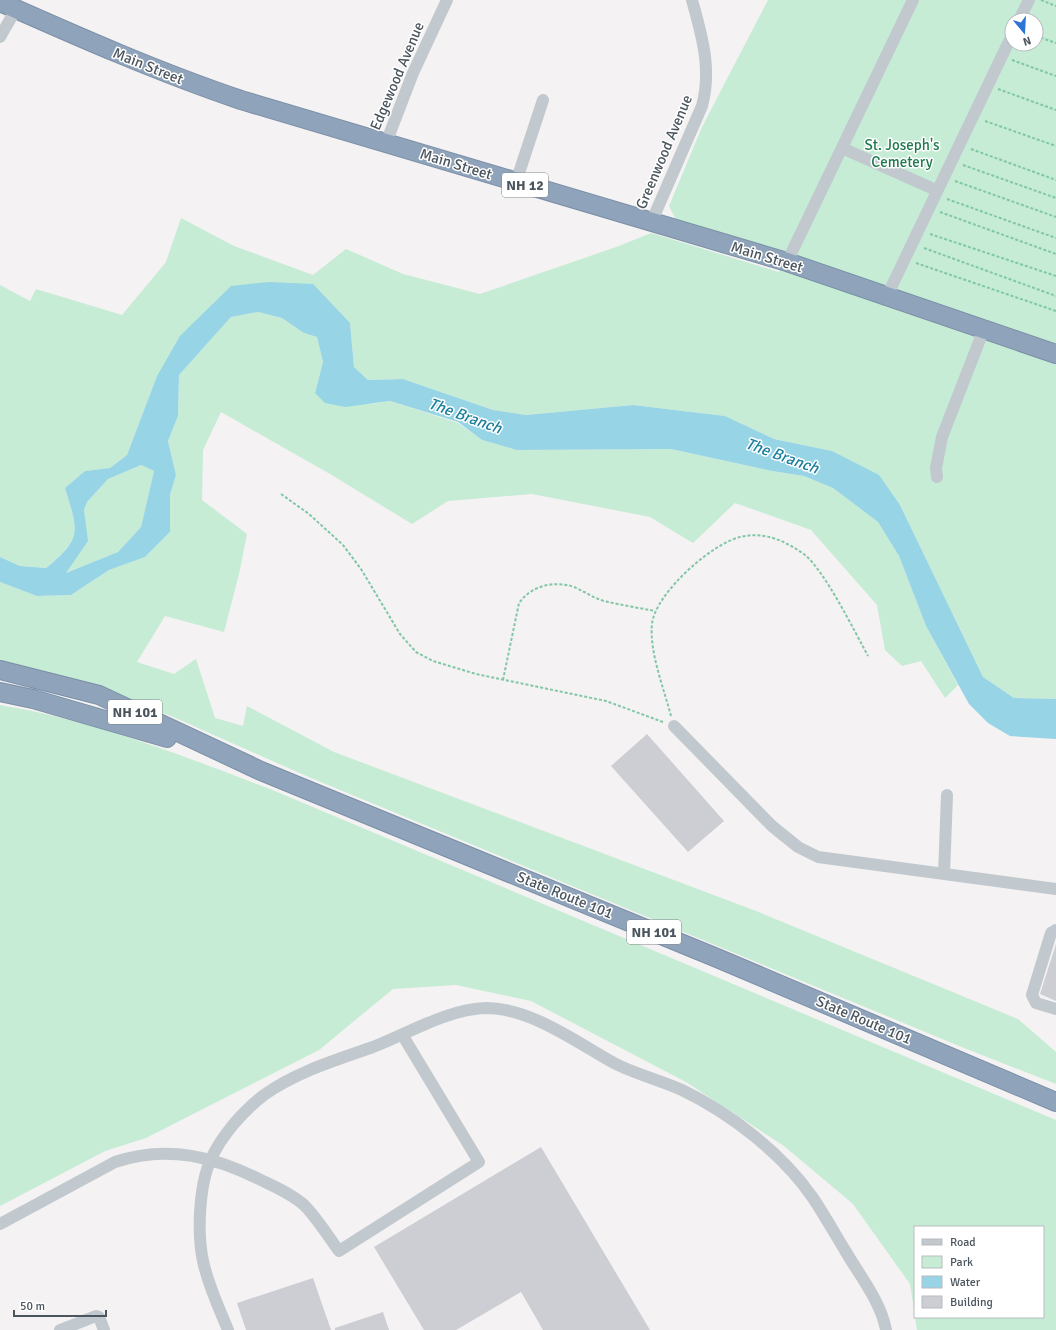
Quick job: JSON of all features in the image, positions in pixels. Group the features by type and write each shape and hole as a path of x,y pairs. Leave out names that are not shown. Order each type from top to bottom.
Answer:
{"highway":[{"name":"Main Street","path":"8,5 92,44 183,81 241,100 651,223 787,262 1056,354"},
{"name":"State Route 101","path":"0,670 99,695 261,771"},
{"name":"State Route 101","path":"0,692 33,699 148,731 261,771 717,958 1052,1100"}],"street":[{"name":"Edgewood Avenue","path":"386,143 413,73 447,0"},
{"name":"Greenwood Avenue","path":"651,223 702,106 706,90 707,57 692,0"},
{"path":"787,262 913,0"},
{"path":"1023,12 1029,0"},
{"path":"0,37 8,5"},
{"path":"887,296 935,192 1004,52"},
{"path":"516,182 543,100"},
{"path":"842,148 935,192"},
{"path":"937,477 937,457 942,437 984,329"},
{"path":"674,726 772,826 798,847 818,856 842,861 1056,888"},
{"path":"944,874 947,795"},
{"path":"1056,930 1051,933 1032,995 1036,1002 1056,1010"},
{"path":"228,1330 205,1271 200,1244 200,1214 204,1186 211,1159 230,1130 246,1110 265,1094 307,1071 403,1036 431,1022 462,1011 486,1008 517,1012 540,1022 618,1065 682,1090 742,1126 774,1153 812,1196 875,1300 884,1320 886,1330"},
{"path":"0,1224 115,1162 135,1155 160,1153 180,1154 211,1159 251,1175 290,1194 304,1206 339,1251 479,1162 403,1036"},
{"path":"65,1329 96,1316 99,1317 104,1330"}],"path":[{"path":"1041,0 1056,6"},
{"path":"1044,39 1056,43"},
{"path":"1002,57 1056,76"},
{"path":"988,85 1056,110"},
{"path":"972,116 1056,146"},
{"path":"958,145 1056,180"},
{"path":"951,161 1056,198"},
{"path":"943,176 1056,217"},
{"path":"935,192 1056,238"},
{"path":"928,207 1056,254"},
{"path":"918,229 1056,276"},
{"path":"911,243 1056,296"},
{"path":"904,259 1056,311"},
{"path":"281,494 309,514 343,545 361,569 400,634 416,652 433,661 503,680 606,701 674,726"},
{"path":"674,726 651,636 652,622 657,605 678,580 724,544 740,537 770,537 787,544 806,556 820,573 868,656"},
{"path":"503,680 519,603 525,595 534,589 557,584 574,587 588,595 604,601 656,611"}],"green space":[{"name":"St. Joseph's Cemetery","path":"768,0 1056,0 1056,699 1014,698 983,677 900,505 832,451 774,439 725,416 633,405 526,415 493,410 403,379 368,380 354,367 350,323 269,282 157,376 127,455 110,468 85,471 65,488 73,515 74,524 72,541 66,549 46,568 20,566 0,557 0,285 30,301 36,289 122,315 166,262 181,218 234,246 313,275 346,249 403,274 480,294 619,246 651,233 779,272 785,254 676,220 669,206 702,127"},
{"path":"258,312 282,318 304,333 317,337 323,362 315,393 372,404 390,401 458,423 482,440 517,450 671,449 772,471 804,476 833,488 878,522 899,556 926,626 958,685 945,698 921,661 902,666 885,650 877,605 811,530 735,503 693,543 650,517 532,494 448,501 412,524 330,474 221,412 203,450 202,500 247,534 239,574 224,632 165,616 137,662 174,674 196,659 215,718 243,726 247,706 334,752 756,911 1018,1019 1056,1052 1056,1084 964,1048 304,775 171,716 84,686 0,665 0,582 37,596 71,595 109,570 145,557 170,532 170,495 176,475 168,441 178,416 179,375 231,317"},
{"path":"141,465 154,471 141,527 118,552 66,573 70,566 85,522 84,510 87,502 108,479"},
{"path":"0,705 103,729 171,752 270,789 1056,1120 1056,1330 917,1330 915,1318 1044,1318 1044,1226 914,1226 914,1310 910,1284 853,1204 784,1146 686,1082 531,1001 456,985 393,989 319,1050 146,1138 105,1151 0,1206"}],"water":[{"name":"The Branch","path":"269,282 313,284 350,323 354,367 368,380 403,379 493,410 526,415 633,405 725,416 774,439 832,451 879,475 900,505 983,677 1014,698 1056,699 1056,739 1010,736 988,723 969,704 926,626 899,556 878,522 833,488 804,476 772,471 671,449 517,450 482,440 458,422 390,401 345,407 325,403 315,393 323,362 317,337 304,333 282,318 258,312 231,317 179,375 178,416 168,441 176,475 170,495 170,532 145,557 109,570 71,595 37,596 0,582 0,557 20,566 46,568 66,549 72,541 74,524 73,514 65,488 85,471 110,468 127,455 157,376 180,336 231,286","holes":["141,465 154,471 141,527 118,552 66,573 88,541 84,510 87,502 108,479"]}],"building":[{"path":"647,734 724,821 688,852 611,766"},
{"path":"1056,944 1056,1001 1040,994"},
{"path":"541,1147 650,1330 543,1330 521,1292 456,1330 424,1330 374,1247"},
{"path":"313,1278 331,1330 246,1330 237,1303"},
{"path":"383,1312 389,1330 335,1330 335,1328"}]}
